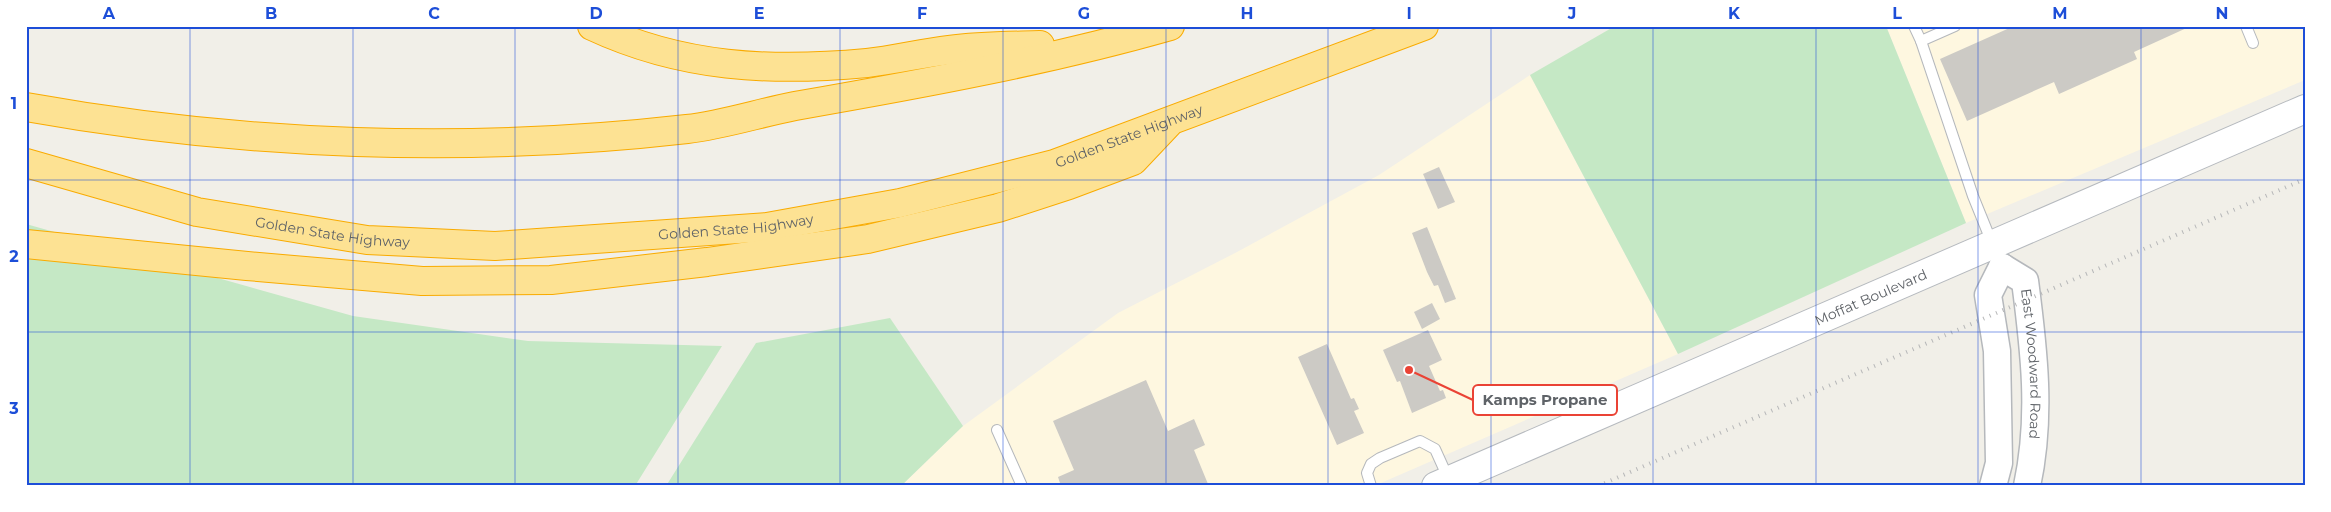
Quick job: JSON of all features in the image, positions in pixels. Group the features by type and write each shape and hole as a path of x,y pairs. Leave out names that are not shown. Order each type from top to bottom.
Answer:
{"highway":[{"path":"592,26 651,50 718,64 789,68 868,63 950,50 1119,40"},
{"path":"26,107 101,121 253,136 388,144 582,139 690,129 792,107 953,78 1119,40 1170,26"},
{"name":"Golden State Highway","path":"26,163 197,212 367,240 495,246 767,227 900,203 1054,164 1424,26"},
{"path":"26,244 422,281 551,280 707,262 868,238 998,208 1069,185 1133,161 1172,120"}],"main road":[{"name":"Moffat Boulevard","path":"1442,483 1997,256 2305,109"}],"street":[{"path":"1993,486 1999,463 1998,360 1988,295 1997,256"},
{"name":"East Woodward Road","path":"1997,256 2025,281 2034,347 2037,416 2032,464 2027,486"}],"lane":[{"path":"1914,26 1921,41 1972,192 1997,256"},
{"path":"1921,41 1955,26"},
{"path":"2246,26 2253,43"},
{"path":"997,430 1022,486"},
{"path":"1371,486 1367,473 1371,464 1420,442 1435,449 1442,483"}],"shaded area":[{"path":"1886,26 2305,26 2305,80 1966,223"},
{"path":"1530,75 1678,354 1374,486 901,486 963,426 1118,313 1237,252 1379,175"}],"green space":[{"path":"1615,26 1886,26 1966,223 1678,354 1530,75"},
{"path":"26,224 353,316 528,341 722,346 635,486 26,486"},
{"path":"890,318 963,426 901,486 666,486 756,343"}],"building":[{"path":"2014,26 2191,26 2134,52 2137,59 2059,94 2054,82 1967,121 1940,59"},
{"path":"1439,167 1455,202 1438,209 1423,174"},
{"path":"1427,227 1456,299 1445,303 1438,285 1434,286 1427,272 1412,233"},
{"path":"1432,303 1440,319 1422,329 1414,312"},
{"path":"1428,330 1442,360 1429,366 1440,391 1443,390 1446,398 1412,413 1400,381 1397,382 1383,350"},
{"path":"1327,344 1351,399 1354,398 1359,409 1354,411 1364,433 1337,445 1298,357"},
{"path":"1146,380 1168,431 1194,419 1205,445 1194,450 1208,484 1205,486 1061,486 1058,477 1074,470 1053,421"}],"railway":[{"path":"1598,486 2305,179"}],"place":[{"name":"Kamps Propane","path":"1409,370"}]}
